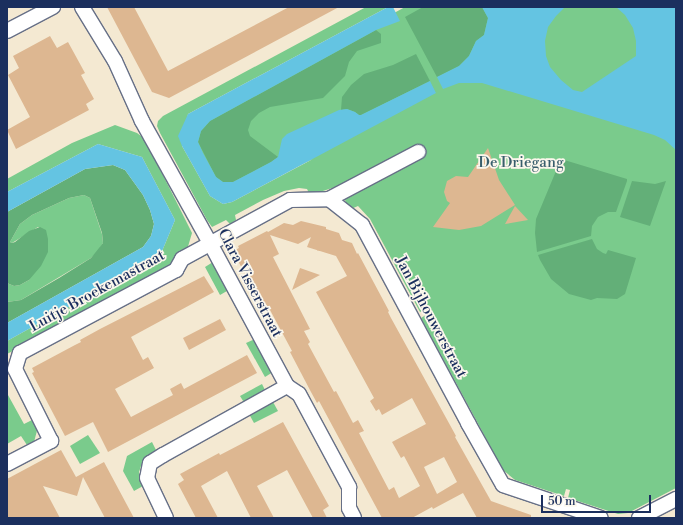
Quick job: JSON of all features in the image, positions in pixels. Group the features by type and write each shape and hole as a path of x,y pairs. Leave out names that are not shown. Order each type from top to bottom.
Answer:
{"street":[{"path":"7,32 53,7"},
{"name":"Clara Visserstraat","path":"82,7 115,61 142,121 173,180 210,243 287,386"},
{"path":"210,243 290,200 329,199 418,152"},
{"name":"Jan Bijhouwerstraat","path":"329,199 362,225 468,423 503,485 601,518"},
{"name":"Luitje Broekemastraat","path":"7,464 51,441 15,369 20,353 176,270 182,259 210,243"},
{"path":"166,518 147,478 150,464 163,455 287,386 299,394 349,487 349,508 354,518"},
{"path":"638,518 676,499"}],"green space":[{"name":"De Driegang","path":"366,7 388,7 188,114 182,146 210,196 223,204 232,202 313,159 231,195 204,173 189,135 201,119 405,7 676,7 676,488 628,513 618,514 568,498 570,490 566,489 564,496 515,480 503,470 421,318 429,313 427,309 420,312 370,219 358,206 351,209 347,205 345,200 347,194 342,185 310,195 307,189 299,188 284,191 235,215 236,220 230,224 226,220 212,227 207,220 160,133 157,126 158,121 163,116"},
{"path":"423,7 482,7 488,18 484,35 476,41 469,56 459,66 437,77 405,17"},
{"path":"376,30 381,34 381,43 357,51 349,62 345,76 323,98 270,107 259,113 251,121 248,130 250,136 278,157 233,182 223,182 216,177 198,142 201,131 210,121"},
{"path":"416,54 430,81 361,115 347,109 341,110 342,97 351,85 364,74 393,65"},
{"path":"115,125 137,133 145,139 192,233 187,250 175,256 172,268 7,354 7,341 160,256 175,220 142,157 98,144 7,192 7,179 72,143"},
{"path":"561,159 627,179 627,181 616,212 608,212 598,217 592,226 591,236 537,252 535,233 536,219"},
{"path":"113,165 125,170 143,195 150,210 154,224 151,236 143,247 7,323 7,302 21,300 59,278 91,258 103,243 102,233 90,198 84,195 69,198 32,215 20,224 10,242 15,242 29,231 40,227 46,230 48,252 41,266 29,280 20,285 14,286 7,283 7,212 85,169"},
{"path":"632,181 655,184 666,181 650,226 620,217"},
{"path":"84,195 90,198 102,234 103,243 98,251 91,258 21,300 7,302 7,283 14,286 20,285 29,280 46,231 38,227 12,243 10,242 20,224 32,215 69,198"},
{"path":"592,239 597,249 603,253 606,254 608,250 636,258 625,294 617,299 597,298 591,300 569,294 551,279 538,255"},
{"path":"213,262 213,265 227,291 220,295 205,267"},
{"path":"255,339 273,372 265,377 246,343"},
{"path":"262,384 266,392 245,404 240,396"},
{"path":"8,395 24,424 34,419 38,427 34,442 27,445 21,436 7,444"},
{"path":"273,402 278,411 254,423 249,414"},
{"path":"88,435 100,453 80,464 70,446"},
{"path":"152,442 157,452 142,463 139,472 143,486 134,491 123,471 127,456"}],"water":[{"path":"388,7 393,7 400,21 376,30 210,121 201,131 198,142 216,177 223,182 233,182 271,162 278,157 282,139 287,134 339,110 347,109 361,115 430,81 436,93 232,202 223,204 210,196 178,136 188,114"},
{"path":"482,7 565,7 548,27 545,41 546,56 550,67 561,80 573,90 582,92 636,56 636,41 633,28 625,15 616,7 676,7 676,150 665,140 654,135 482,83 459,83 443,89 437,77 459,66 469,56 476,41 484,35 488,18"},
{"path":"98,144 142,157 175,220 160,256 7,341 7,323 143,247 151,236 154,224 150,210 143,195 125,170 113,165 85,169 7,212 7,192"}],"building":[{"path":"107,7 134,7 168,71 289,7 339,7 169,98 152,92"},
{"path":"50,36 57,48 68,42 85,73 81,75 94,99 86,104 89,110 16,149 7,130 30,117 8,75 19,68 13,56"},
{"path":"488,148 499,180 515,205 481,226 459,230 433,227 450,203 447,201 444,192 447,181 456,176 468,177"},
{"path":"515,206 528,220 505,224"},
{"path":"301,221 326,227 326,229 339,233 342,240 352,243 389,311 388,312 391,318 456,436 455,437 491,501 531,515 531,518 477,518 463,493 412,518 382,518 319,401 317,403 311,392 290,352 292,351 270,310 268,311 254,286 252,288 233,251 239,248 238,246 284,223 293,225","holes":["270,235 298,244 311,237 307,247 336,256 347,276 316,292 374,398 370,401 376,411 379,409 382,415 412,398 426,424 392,442 401,458 404,456 420,486 399,498 394,487 389,490 359,433 364,431 358,420 353,423 308,344 310,342 304,331 310,329 273,257 279,254","444,457 457,482 437,494 424,467"]},
{"path":"300,268 320,275 292,290"},
{"path":"204,276 214,292 131,337 143,360 148,357 154,368 115,389 131,417 173,395 170,389 181,383 184,389 247,355 257,373 108,452 93,422 65,436 32,373 34,372 32,368 81,342 80,340 100,329"},
{"path":"220,319 226,330 189,350 183,338"},
{"path":"283,422 329,506 323,510 327,518 313,518 287,470 257,486 274,518 251,518 227,471 201,486 218,518 196,518 178,484 184,480 180,474"},
{"path":"61,450 76,477 104,462 134,518 105,518 83,477 77,496 43,486 60,518 7,518 7,479"}]}
